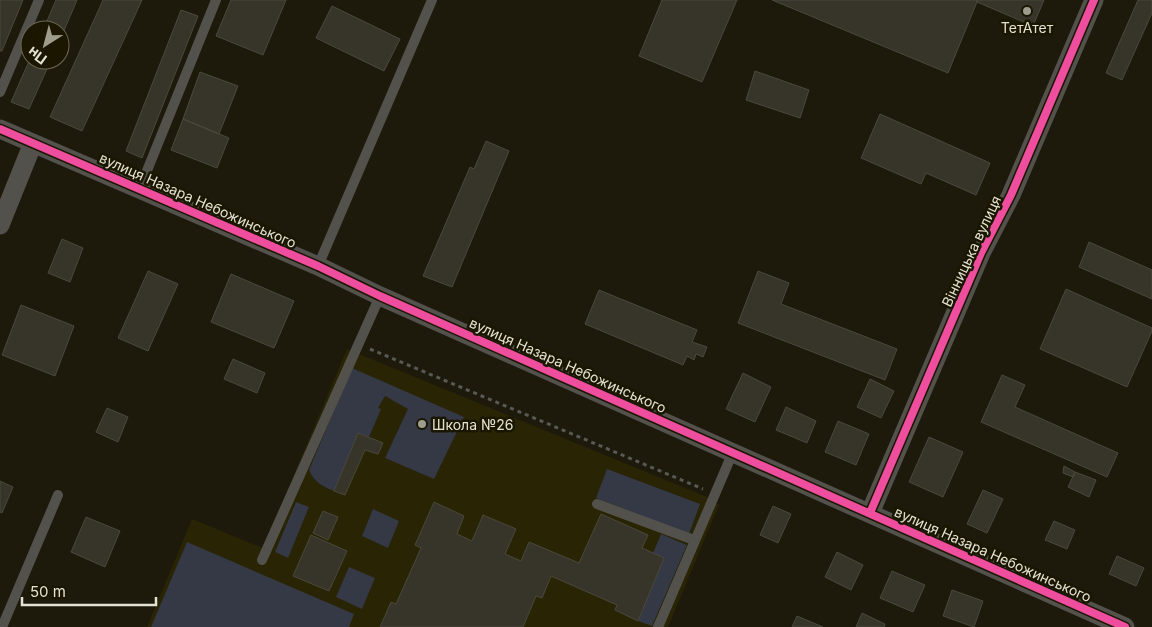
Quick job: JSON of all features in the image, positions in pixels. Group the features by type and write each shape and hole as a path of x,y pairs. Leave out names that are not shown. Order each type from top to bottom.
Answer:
{"street":[{"name":"Вінницька вулиця","path":"870,513 981,253 1011,195 1094,0"},
{"name":"вулиця Назара Небожинського","path":"0,129 318,266 380,296 1125,627"},
{"path":"0,226 33,143"}],"lane":[{"path":"0,92 39,0"},
{"path":"140,188 216,0"},
{"path":"318,266 432,0"},
{"path":"262,560 380,296"},
{"path":"658,627 733,452"},
{"path":"2,627 58,495"},
{"path":"597,504 694,540"}],"path":[{"path":"358,344 715,494"}],"shaded area":[{"name":"Школа №26","path":"347,349 712,499 719,505 668,627 147,627 192,519 263,548"},
{"path":"352,368 464,417 434,479 385,458 408,409 385,396 378,408 381,409 369,437 358,433 334,491 313,478 309,470"},
{"path":"607,469 700,504 689,534 596,498"},
{"path":"296,502 309,507 288,558 275,552"},
{"path":"373,509 399,521 388,548 362,536"},
{"path":"661,534 687,545 652,626 638,621 664,558 653,553"},
{"path":"187,542 354,614 349,627 151,627"},
{"path":"349,567 375,578 362,609 336,597"}],"building":[{"path":"0,0 23,0 2,51 0,51"},
{"path":"56,0 77,0 68,20 47,20"},
{"path":"103,0 142,0 82,131 50,117"},
{"path":"231,0 286,0 263,55 216,36"},
{"path":"662,0 737,0 702,82 639,56"},
{"path":"772,0 977,0 977,2 948,73"},
{"path":"977,0 1044,0 1033,26 977,2"},
{"path":"1138,0 1152,0 1152,13 1122,80 1106,73"},
{"path":"332,6 400,39 384,71 316,38"},
{"path":"181,10 198,16 142,158 126,151"},
{"path":"25,70 47,70 29,109 11,102"},
{"path":"755,71 809,90 800,118 746,100"},
{"path":"200,72 238,86 219,134 183,119"},
{"path":"880,114 990,163 976,195 926,173 921,184 861,158"},
{"path":"183,119 229,138 217,168 171,150"},
{"path":"486,141 509,151 452,287 423,276 470,167 474,169"},
{"path":"62,239 83,248 70,282 48,273"},
{"path":"1089,242 1152,270 1152,299 1079,267"},
{"path":"148,271 178,284 148,351 118,338"},
{"path":"758,271 789,283 781,304 897,349 885,380 738,323"},
{"path":"231,274 294,301 274,348 211,322"},
{"path":"1066,289 1152,328 1127,387 1040,349"},
{"path":"599,290 697,330 692,342 707,347 703,357 696,354 694,360 687,356 683,365 585,324"},
{"path":"21,305 74,326 55,376 2,355"},
{"path":"233,359 265,373 257,393 224,379"},
{"path":"743,373 771,387 755,422 726,409"},
{"path":"1002,375 1025,385 1015,407 1118,453 1107,477 981,422"},
{"path":"870,379 894,391 881,418 857,407"},
{"path":"786,407 816,421 807,443 776,430"},
{"path":"107,408 128,417 118,442 96,432"},
{"path":"838,421 869,434 856,465 825,452"},
{"path":"358,433 383,443 378,454 365,450 345,495 334,491"},
{"path":"929,437 963,452 943,497 909,482"},
{"path":"1064,466 1075,472 1073,477 1063,473"},
{"path":"1075,472 1096,480 1089,497 1068,487"},
{"path":"0,481 13,487 2,513 0,512"},
{"path":"983,490 1003,499 987,533 967,524"},
{"path":"434,502 464,516 457,534 472,541 483,515 516,529 505,554 521,561 529,542 579,563 601,514 648,535 642,548 664,558 638,621 615,610 617,605 551,576 542,598 536,596 523,627 380,627 391,602 396,604 421,548 415,545"},
{"path":"773,506 791,514 778,543 760,535"},
{"path":"323,511 338,517 328,540 313,533"},
{"path":"86,517 120,531 105,567 71,552"},
{"path":"1054,521 1075,530 1067,549 1045,540"},
{"path":"311,535 347,551 329,591 293,576"},
{"path":"837,552 863,565 851,590 825,577"},
{"path":"1117,556 1144,568 1136,586 1109,574"},
{"path":"892,571 925,585 913,612 880,598"},
{"path":"952,590 983,601 974,627 943,616"},
{"path":"862,613 885,624 884,627 856,627"},
{"path":"797,616 823,627 792,627"}],"cycle path":[{"path":"870,513 981,253 1011,195 1094,0"},
{"path":"0,129 318,266 380,296 1125,627"}],"place":[{"name":"ТетАтет","path":"1027,11"},
{"name":"Школа №26","path":"422,424"}]}
